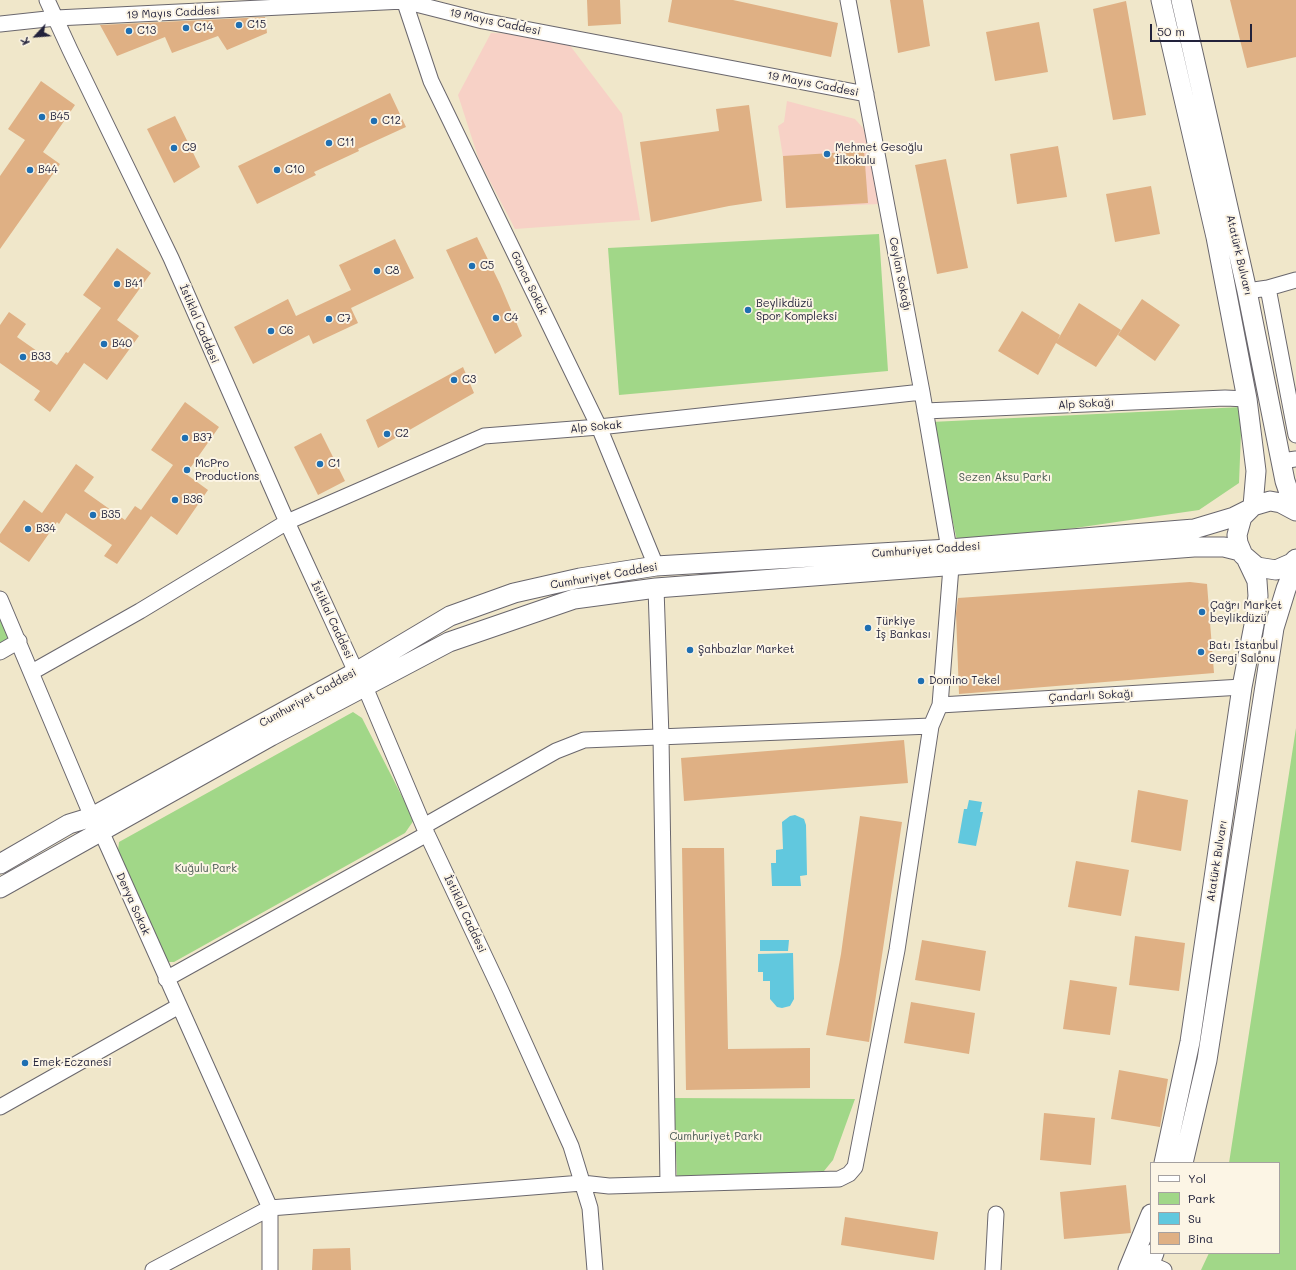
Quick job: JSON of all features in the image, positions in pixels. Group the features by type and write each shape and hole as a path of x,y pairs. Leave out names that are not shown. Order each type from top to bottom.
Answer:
{"main road":[{"name":"Atatürk Bulvarı","path":"1161,0 1216,237 1247,399 1256,471 1251,508 1238,525 1237,535 1256,581 1258,596 1242,687 1190,1042 1164,1162"},
{"name":"Atatürk Bulvarı","path":"1181,0 1288,460 1290,500 1296,511"},
{"name":"Cumhuriyet Caddesi","path":"0,888 96,824 361,680 448,642 574,599 656,588 950,558 1194,529 1234,517 1251,508 1270,501 1281,503 1296,511"},
{"name":"Cumhuriyet Caddesi","path":"361,680 450,616 514,593 580,578 656,566 950,558 1224,547 1244,555 1257,567 1270,570 1283,568 1296,559"},
{"path":"1183,1162 1207,1060 1268,659 1280,606 1296,564"},
{"path":"656,566 656,588"},
{"name":"Cumhuriyet Caddesi","path":"0,864 69,824 96,824"},
{"path":"1128,1270 1150,1216"}],"street":[{"name":"İstiklal Caddesi","path":"47,0 171,258 287,522 361,680 426,830 571,1146 590,1208 595,1270"},
{"name":"Ceylan Sokağı","path":"270,1208 582,1183 609,1186 668,1183 839,1179 848,1174 855,1166 897,950 931,726 940,705 950,558 922,392 848,0"},
{"name":"19 Mayıs Caddesi","path":"0,24 56,18 404,1 483,21 866,94"},
{"name":"Gonca Sokak","path":"404,1 431,81 599,427 656,566"},
{"path":"1248,291 1268,288 1296,280"},
{"path":"1268,288 1296,435"},
{"name":"Alp Sokak","path":"32,672 287,522 484,436 599,427 922,392"},
{"name":"Alp Sokağı","path":"925,411 1225,398 1247,399"},
{"path":"656,588 661,737 668,1183"},
{"path":"1280,606 1296,593"},
{"name":"Derya Sokak","path":"0,599 96,824 270,1208"},
{"path":"0,652 19,641"},
{"name":"Çandarlı Sokağı","path":"940,705 1242,687"},
{"path":"166,979 426,830 556,750 584,740 931,726"},
{"path":"0,1107 179,1006"},
{"path":"153,1270 270,1208 270,1270"},
{"path":"992,1270 996,1214"}],"shaded area":[{"path":"491,33 562,35 622,114 640,220 515,229 479,160 458,95"},
{"name":"Mehmet Gesoğlu İlkokulu","path":"787,101 855,119 863,128 872,151 879,204 786,208 783,157 778,126 784,122"}],"green space":[{"name":"Beylikdüzü Spor Kompleksi","path":"879,234 888,371 619,395 608,248"},
{"name":"Sezen Aksu Parkı","path":"1242,407 1239,483 1199,510 958,545 931,422"},
{"path":"0,605 15,636 0,644"},
{"name":"Kuğulu Park","path":"353,712 362,718 414,820 405,833 174,962 167,962 118,851 119,842"},
{"path":"1296,728 1296,1270 1201,1270 1209,1254 1280,1254 1280,1162 1229,1162"},
{"name":"Cumhuriyet Parkı","path":"674,1098 855,1099 833,1160 824,1171 677,1178"}],"water":[{"path":"969,800 982,802 980,812 983,812 976,846 958,843 964,809 967,809"},
{"path":"795,815 804,819 806,825 807,875 800,876 801,886 772,886 771,863 776,863 776,850 783,849 782,822 790,816"},
{"path":"760,940 789,940 788,951 760,951"},
{"path":"793,953 794,999 790,1006 782,1008 777,1007 770,999 770,981 763,981 763,972 758,972 758,954"}],"building":[{"path":"587,0 620,0 621,24 588,26"},
{"path":"672,0 733,0 838,23 831,57 668,22"},
{"path":"890,0 923,0 930,46 898,53"},
{"path":"1230,0 1296,0 1296,57 1247,68"},
{"path":"1126,1 1146,115 1113,120 1093,9"},
{"path":"265,17 267,33 227,50 218,36 172,53 165,37 117,56 100,25"},
{"path":"1039,22 1048,72 995,81 986,32"},
{"path":"41,81 75,105 43,152 60,164 0,249 0,176 25,140 8,129"},
{"path":"390,93 406,127 358,149 359,151 314,172 316,175 257,204 238,166"},
{"path":"749,105 762,201 729,206 651,222 640,142 719,131 716,109"},
{"name":"C9","path":"175,116 200,167 174,183 147,129"},
{"path":"1058,146 1067,197 1017,204 1010,154"},
{"path":"864,151 868,203 786,208 783,156"},
{"path":"946,159 968,268 937,274 915,165"},
{"path":"1151,186 1160,234 1115,242 1106,194"},
{"path":"477,237 500,284 522,336 495,354 446,250"},
{"path":"395,239 414,278 351,308 358,323 313,344 309,335 253,364 234,327 288,299 296,316 351,290 339,265"},
{"path":"117,248 151,273 117,320 139,336 107,380 84,363 50,412 34,400 40,391 0,363 0,325 9,312 26,324 17,337 57,365 66,352 68,353 101,308 83,295"},
{"path":"1142,299 1180,325 1155,361 1118,335"},
{"path":"1079,303 1121,330 1096,367 1056,343 1038,375 998,351 1022,311 1060,335 1057,341"},
{"path":"463,367 474,393 378,448 366,420"},
{"path":"185,402 219,427 186,474 208,490 177,535 151,516 117,564 104,556 112,545 66,513 59,524 57,522 29,562 0,542 0,534 24,500 42,513 76,464 94,477 84,491 125,520 135,506 141,510 173,465 151,450"},
{"name":"C1","path":"321,433 345,481 318,495 294,447"},
{"path":"1190,582 1207,584 1214,673 959,694 956,613 958,598"},
{"path":"904,740 908,783 684,801 681,758"},
{"path":"1138,790 1188,800 1181,851 1131,842"},
{"path":"860,816 902,822 869,1042 826,1035 841,954"},
{"path":"682,848 724,848 728,1049 810,1048 810,1088 686,1090"},
{"path":"1076,861 1129,870 1121,916 1068,907"},
{"path":"1135,936 1185,943 1179,991 1129,985"},
{"path":"922,940 986,951 980,991 915,980"},
{"path":"1070,980 1117,987 1110,1035 1063,1029"},
{"path":"911,1002 975,1013 969,1054 904,1043"},
{"path":"1119,1070 1168,1079 1160,1127 1111,1119"},
{"path":"1044,1113 1095,1118 1091,1165 1040,1160"},
{"path":"1126,1185 1131,1233 1064,1239 1060,1192"},
{"path":"845,1217 938,1232 934,1260 841,1245"},
{"path":"350,1248 351,1270 312,1270 313,1249"}],"place":[{"name":"C15","path":"239,25"},
{"name":"C14","path":"186,28"},
{"name":"C13","path":"129,31"},
{"name":"B45","path":"42,117"},
{"name":"C12","path":"374,121"},
{"name":"C11","path":"329,143"},
{"name":"C9","path":"174,148"},
{"name":"Mehmet Gesoğlu İlkokulu","path":"827,154"},
{"name":"B44","path":"30,170"},
{"name":"C10","path":"277,170"},
{"name":"C5","path":"472,266"},
{"name":"C8","path":"377,271"},
{"name":"B41","path":"117,284"},
{"name":"Beylikdüzü Spor Kompleksi","path":"748,310"},
{"name":"C4","path":"496,318"},
{"name":"C7","path":"329,319"},
{"name":"C6","path":"271,331"},
{"name":"B40","path":"104,344"},
{"name":"B33","path":"23,357"},
{"name":"C3","path":"454,380"},
{"name":"C2","path":"387,434"},
{"name":"B37","path":"185,438"},
{"name":"C1","path":"320,464"},
{"name":"McPro Productions","path":"187,470"},
{"name":"B36","path":"175,500"},
{"name":"B35","path":"93,515"},
{"name":"B34","path":"28,529"},
{"name":"Çağrı Market beylikdüzü","path":"1202,612"},
{"name":"Türkiye İş Bankası","path":"868,628"},
{"name":"Şahbazlar Market","path":"690,650"},
{"name":"Batı İstanbul Sergi Salonu","path":"1201,652"},
{"name":"Domino Tekel","path":"921,681"},
{"name":"Emek Eczanesi","path":"25,1063"}]}
